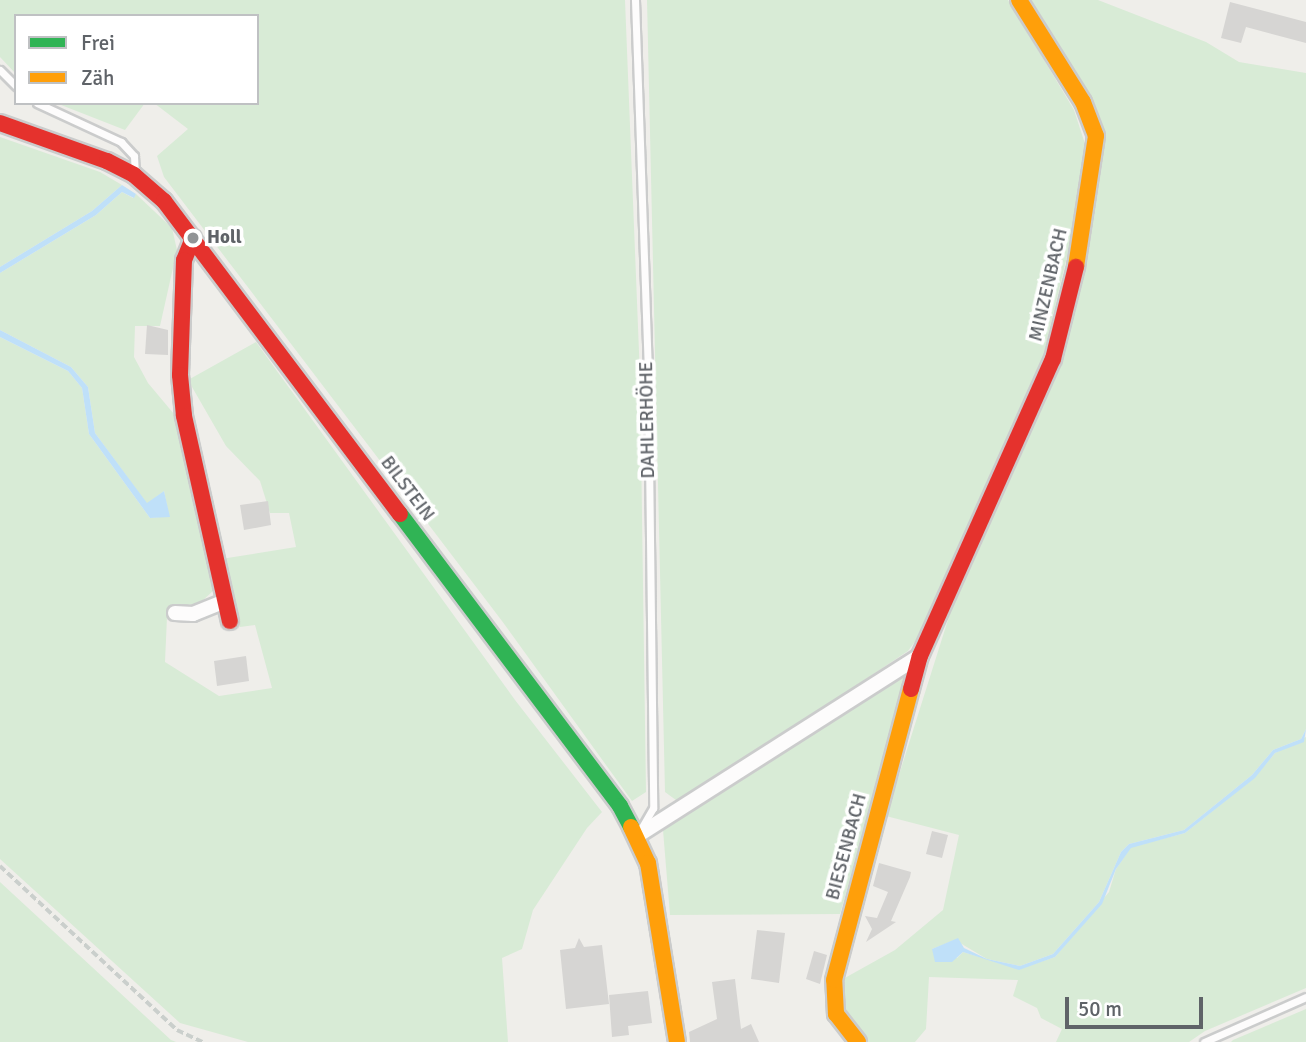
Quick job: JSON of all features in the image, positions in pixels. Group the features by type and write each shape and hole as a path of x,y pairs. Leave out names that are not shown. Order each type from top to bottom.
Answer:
{"street":[{"name":"MINZENBACH","path":"920,656 1053,359 1069,305 1094,170 1096,136 1083,102 1019,0"},
{"name":"BILSTEIN","path":"0,123 134,175 164,201 620,806 637,836"},
{"path":"193,237 184,260 178,354 184,416 223,603 230,621"},
{"path":"175,613 193,614 223,603"},
{"path":"677,1042 657,903 637,836 920,656"},
{"name":"BIESENBACH","path":"858,1042 836,1014 834,980 920,656"}],"lane":[{"name":"DAHLERHÖHE","path":"635,0 648,375 653,808 637,836"},
{"path":"0,70 14,84"},
{"name":"BILSTEIN","path":"41,105 121,142 134,156 134,175"},
{"path":"1204,1042 1306,997"}],"path":[{"path":"0,866 177,1030 203,1042"}],"green space":[{"path":"0,0 625,0 640,377 646,792 632,801 502,621 164,177 157,156 188,129 157,105 259,105 259,14 14,14 14,72 0,57"},
{"path":"647,0 1008,0 1074,110 1086,147 1081,198 1038,378 925,628 908,651 680,803 665,792"},
{"path":"1031,0 1098,0 1206,42 1239,62 1306,73 1306,729 1301,739 1273,750 1252,775 1184,830 1129,844 1121,852 1099,902 1053,954 1020,966 987,959 955,940 932,949 957,958 963,952 1019,969 1055,957 1109,892 1116,869 1131,847 1185,833 1254,778 1275,753 1306,737 1306,988 1205,1031 1189,1042 1056,1042 1062,1029 1041,1018 1037,1008 1013,996 1018,980 929,977 926,1029 915,1042 866,1042 842,1007 843,979 895,950 943,910 959,835 886,816 959,585 1060,364 1106,133"},
{"path":"61,105 144,105 125,130"},
{"path":"0,137 100,172 122,185 92,211 0,267"},
{"path":"122,192 133,198 136,194 172,228 177,250 160,326 135,326 134,357 148,383 179,420 214,590 200,603 175,607 167,617 165,662 219,696 272,688 255,625 240,627 231,607 221,559 296,547 289,513 270,513 260,481 226,446 188,380 256,342 515,700 602,812 587,828 533,910 522,949 502,958 508,1042 248,1042 180,1023 0,859 0,337 68,371 82,388 89,434 150,518 169,516 164,491 147,504 95,433 88,387 71,367 0,330 0,273 96,215"},
{"path":"898,678 908,678 840,914 670,915 663,830"},
{"path":"0,882 171,1040 176,1042 0,1042"},
{"path":"1306,1009 1306,1042 1231,1042 1233,1040"}],"water":[{"path":"122,185 136,194 134,198 122,192 96,215 0,273 0,267 92,211"},
{"path":"0,330 71,367 88,387 95,433 147,503 164,491 170,517 150,518 89,434 82,388 68,371 0,337"},
{"path":"1306,729 1304,742 1275,753 1255,778 1185,833 1131,848 1116,869 1102,904 1055,957 1019,970 963,952 952,962 935,962 932,949 958,938 964,948 987,959 1020,966 1053,954 1099,902 1121,852 1129,844 1184,830 1252,775 1273,750 1301,739"}],"building":[{"path":"1230,2 1306,22 1306,43 1246,27 1241,43 1221,38"},
{"path":"147,325 168,330 168,355 145,354"},
{"path":"268,501 271,525 244,530 240,505"},
{"path":"246,656 249,681 217,686 214,661"},
{"path":"932,831 948,835 942,858 926,854"},
{"path":"879,863 911,872 891,921 896,922 866,942 872,929 865,916 877,918 888,892 873,886"},
{"path":"757,930 785,933 779,983 751,979"},
{"path":"579,938 584,947 602,945 609,1004 566,1009 560,950 575,948"},
{"path":"814,951 827,955 820,984 806,979"},
{"path":"735,979 741,1029 751,1024 759,1042 690,1042 689,1032 717,1019 712,982"},
{"path":"648,991 652,1023 628,1026 629,1035 612,1037 609,995"}],"traffic: fast":[{"path":"400,514 620,806 631,827"}],"traffic: slow":[{"path":"1019,0 1083,102 1096,136 1076,267"},
{"path":"858,1042 836,1014 834,980 911,689"},
{"path":"631,827 648,863 677,1042"}],"traffic: jam":[{"path":"0,123 107,161 134,175 164,201 400,514"},
{"path":"193,238 184,260 180,375 184,416 230,621"},
{"path":"911,689 920,656 1053,359 1076,267"}],"place":[{"name":"Holl","path":"193,238"}]}
